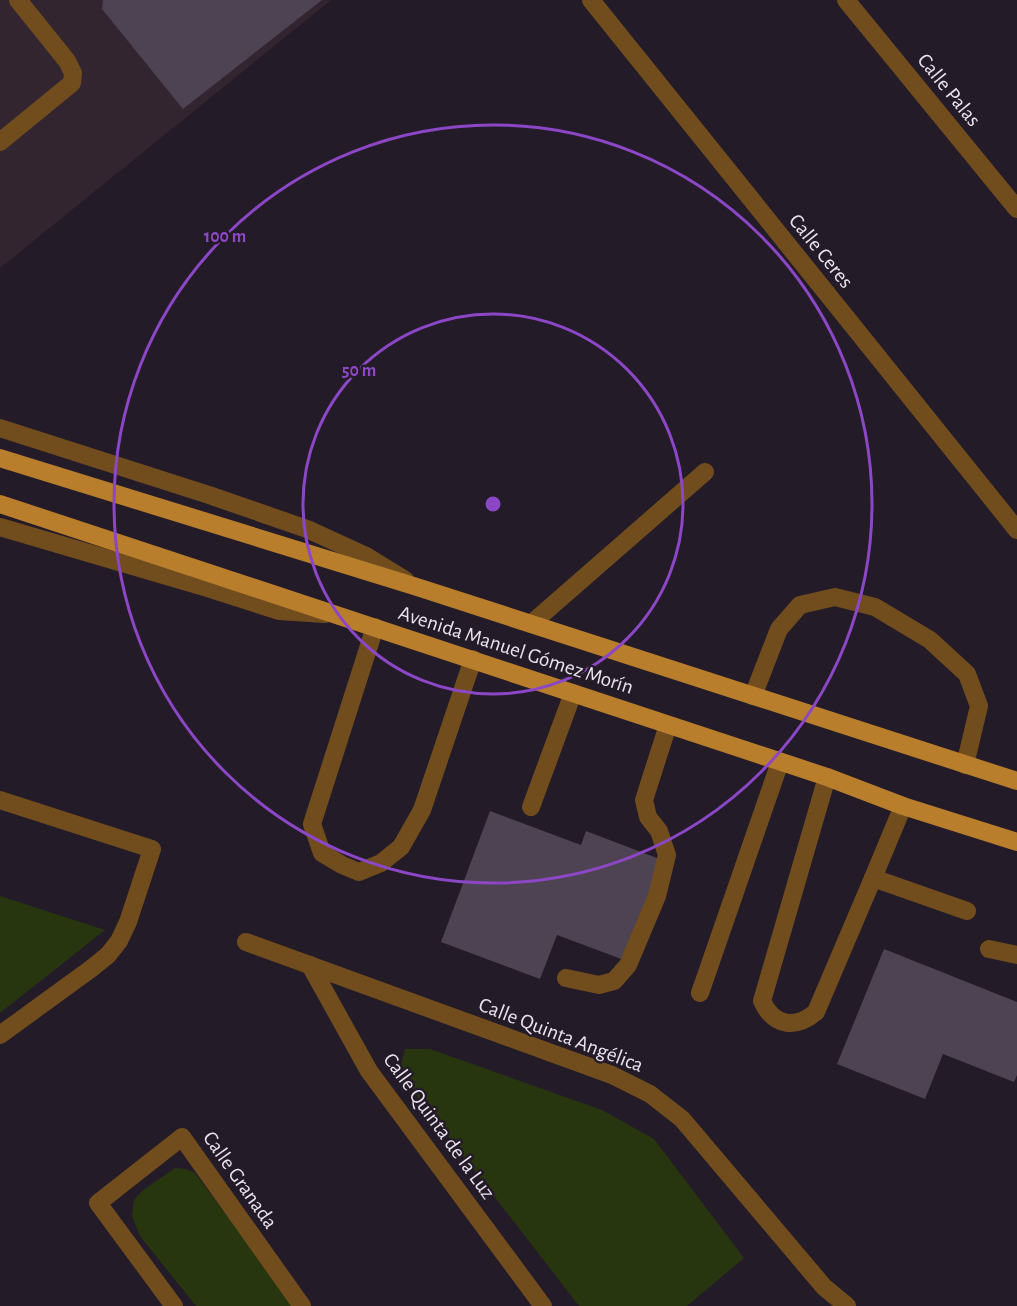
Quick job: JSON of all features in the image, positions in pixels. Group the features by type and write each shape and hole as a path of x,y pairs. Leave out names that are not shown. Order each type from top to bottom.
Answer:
{"main road":[{"name":"Avenida Manuel Gómez Morín","path":"0,458 417,587 1017,782"},
{"name":"Avenida Manuel Gómez Morín","path":"0,504 668,724 827,777 903,806 1017,842"}],"street":[{"path":"0,142 72,83 73,73 67,61 18,0"},
{"name":"Calle Ceres","path":"591,0 1017,530"},
{"name":"Calle Palas","path":"846,0 1017,209"},
{"path":"0,428 307,529 366,556 417,587"},
{"path":"531,624 705,472"},
{"path":"0,527 279,611 339,615"},
{"path":"753,696 779,629 800,604 835,597 875,607 930,640 967,674 979,706 966,765"},
{"path":"375,627 312,824 322,853 359,872 381,863 401,847 422,810 473,660"},
{"path":"531,807 573,693"},
{"path":"566,978 599,985 614,981 628,965 657,896 667,855 659,831 648,817 645,800 668,724"},
{"path":"700,993 780,762"},
{"path":"827,777 762,1002 775,1019 790,1024 799,1023 816,1011 903,806"},
{"path":"0,800 152,849 128,922 119,941 108,955 0,1035"},
{"path":"873,878 967,911"},
{"name":"Calle Quinta Angélica","path":"246,942 612,1075 650,1094 682,1119 824,1287 847,1306"},
{"path":"989,949 1017,955"},
{"name":"Calle Quinta de la Luz","path":"310,966 369,1071 543,1306"},
{"name":"Calle Granada","path":"174,1306 98,1203 182,1137 302,1306"},
{"name":"Calle Quinta Angélica","path":"824,1287 831,1306"}],"shaded area":[{"path":"0,0 331,0 0,268"}],"green space":[{"path":"0,896 105,930 0,1013"},
{"path":"405,1049 430,1049 602,1110 654,1139 744,1258 687,1306 579,1306 399,1073"},
{"path":"175,1168 195,1173 294,1306 196,1306 140,1236 132,1216 134,1200 142,1191"}],"building":[{"path":"103,0 322,0 183,109 102,9"},
{"path":"490,811 581,845 586,831 662,860 624,960 557,935 540,979 441,942"},
{"path":"884,949 1017,1002 1017,1075 1014,1082 943,1054 925,1099 837,1064"}]}
